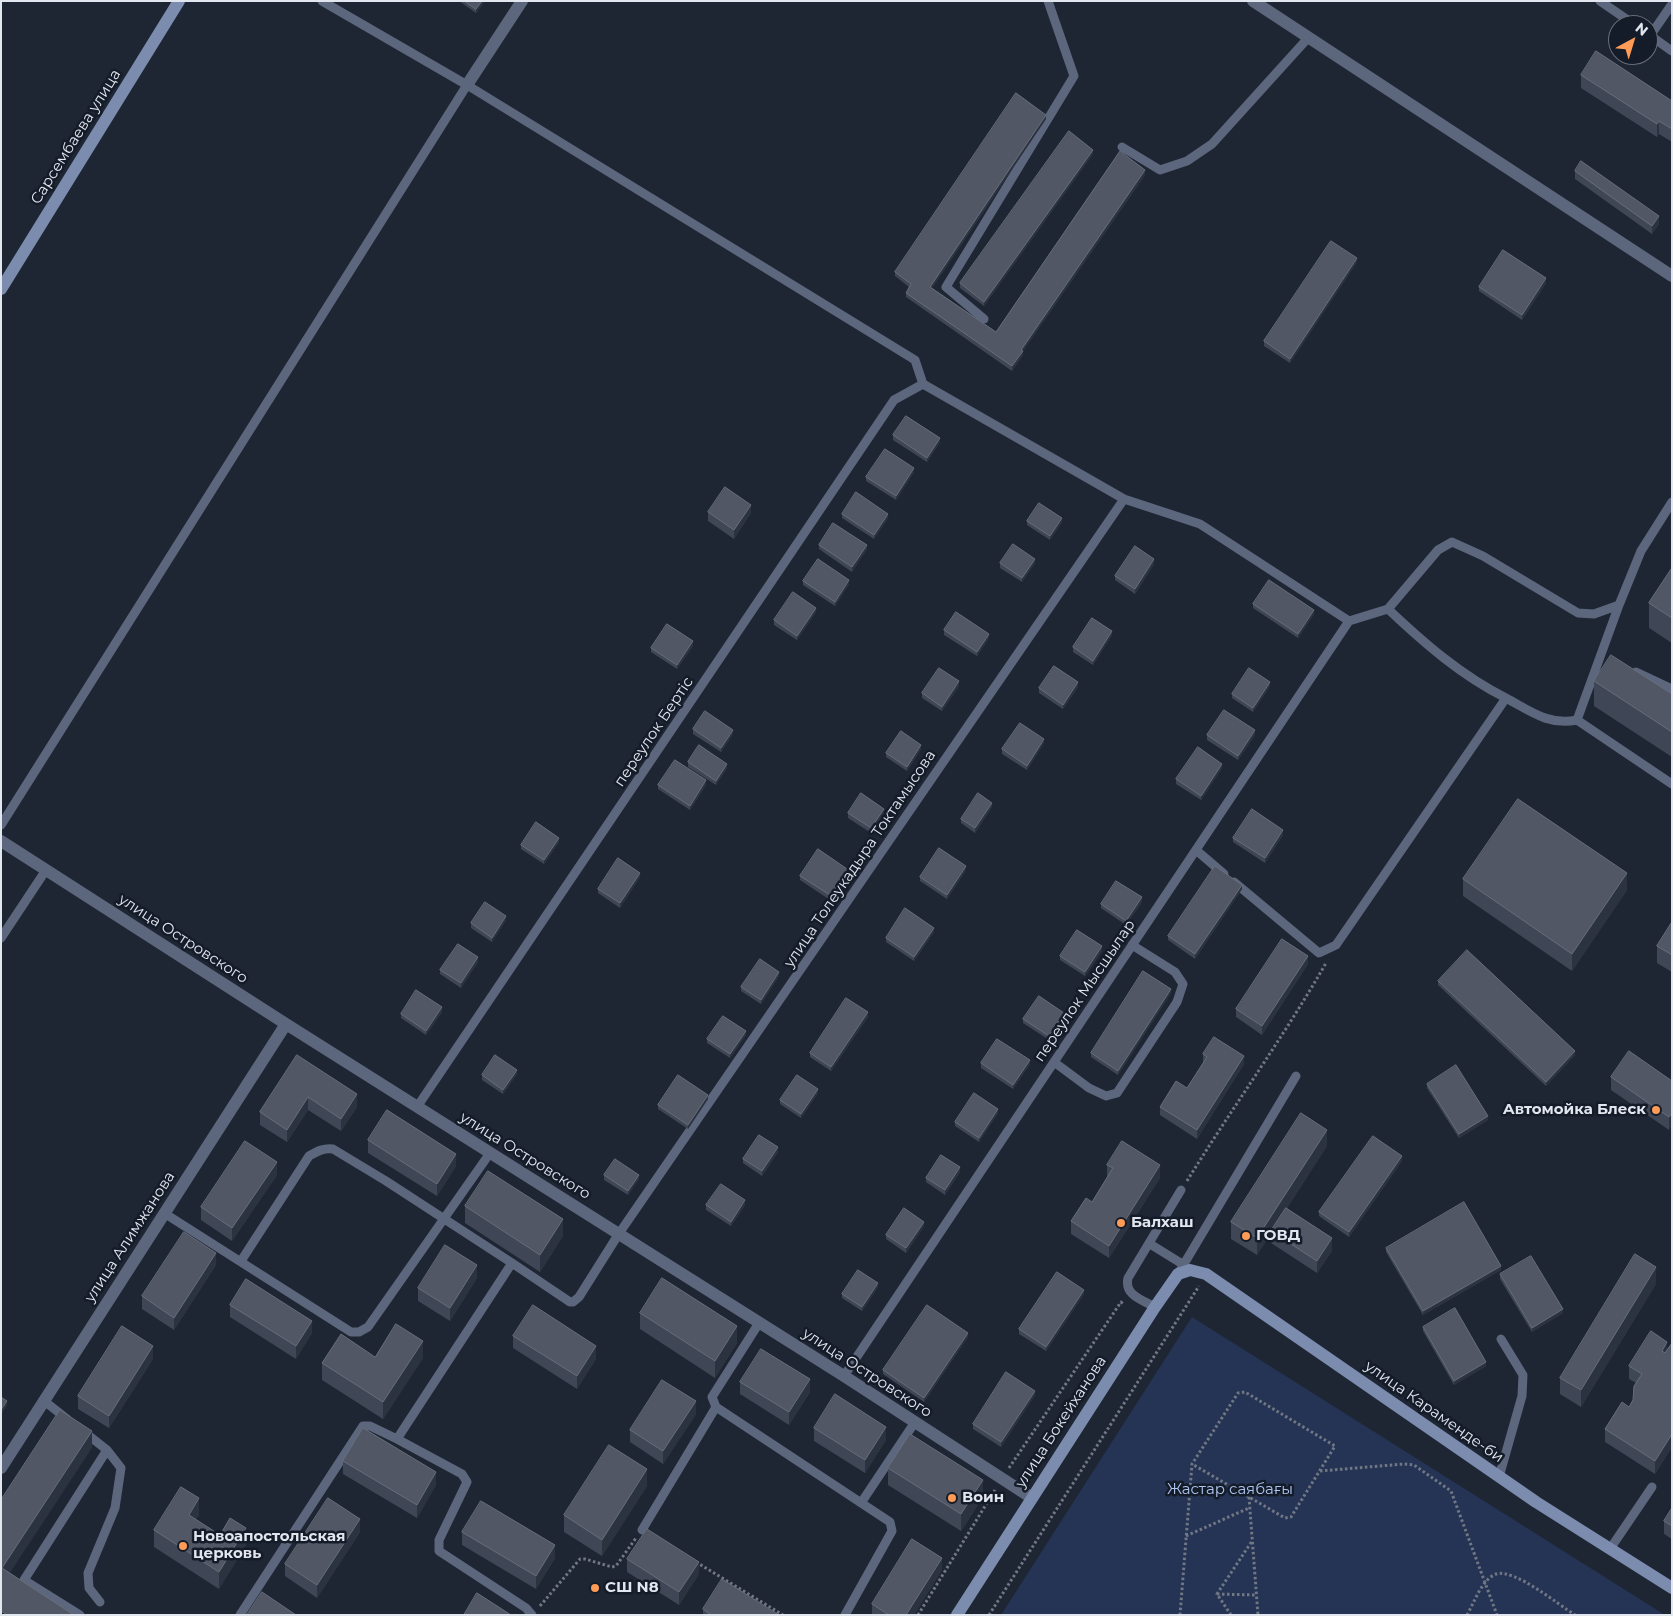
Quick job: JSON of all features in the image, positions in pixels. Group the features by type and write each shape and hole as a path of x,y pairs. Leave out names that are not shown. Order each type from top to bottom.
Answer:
{"street":[{"name":"Сарсембаева улица","path":"1,289 179,1"},
{"path":"467,85 522,1"},
{"path":"1253,1 1672,276"},
{"name":"улица Островского","path":"1,841 490,1154 844,1376 1032,1498"},
{"name":"улица Алимжанова","path":"1,1468 286,1024"},
{"path":"1181,1269 1206,1274"},
{"name":"улица Бокейханова","path":"957,1615 1146,1320 1181,1269"},
{"name":"улица Караменде-би","path":"1206,1274 1499,1477 1672,1588"}],"lane":[{"path":"322,1 467,85 915,360 924,384 1124,499 1200,524 1349,621 1388,609 1438,550 1452,542 1483,556 1578,613 1594,614 1618,606"},
{"path":"984,319 946,287 1074,76 1048,1"},
{"path":"1600,1 1620,15"},
{"path":"1658,23 1672,4"},
{"path":"1122,147 1160,170 1187,161 1212,144 1308,38"},
{"path":"1658,41 1672,51"},
{"path":"1,825 467,85"},
{"name":"переулок Бертіс","path":"417,1107 894,400 924,384"},
{"name":"улица Толеукадыра Токтамысова","path":"512,1263 570,1302 573,1302 578,1297 618,1235 1124,499"},
{"path":"1577,720 1618,606 1641,551 1672,502"},
{"path":"1388,609 1429,648 1487,689 1547,719 1564,723 1577,720 1672,784"},
{"name":"переулок Мысшылар","path":"844,1376 1349,621"},
{"path":"1635,672 1671,691"},
{"path":"1196,850 1319,952 1336,945 1506,698"},
{"path":"1,938 46,870"},
{"path":"1054,1062 1089,1088 1106,1096 1117,1093 1177,1002 1183,984 1176,972 1132,946"},
{"path":"1150,1244 1181,1269 1296,1076"},
{"path":"241,1261 310,1156 326,1148 333,1149 512,1263 397,1439"},
{"path":"164,1214 351,1332 359,1332 368,1327 490,1154"},
{"path":"1155,1307 1129,1292 1126,1285 1128,1278 1181,1190"},
{"path":"758,1323 712,1397 716,1407 890,1522 892,1531 845,1615"},
{"path":"1499,1477 1522,1396 1523,1375 1501,1339"},
{"path":"44,1400 108,1450 121,1468 115,1508 88,1573 89,1588 100,1602"},
{"path":"642,1530 716,1407"},
{"path":"862,1503 915,1422"},
{"path":"240,1615 363,1426 370,1426 466,1477 467,1482 439,1540 439,1551 526,1608 532,1615"},
{"path":"80,1615 24,1580 108,1450"},
{"path":"1610,1549 1652,1488"}],"path":[{"path":"1181,1190 1225,1119 1307,996 1336,945"},
{"path":"990,1615 1206,1274"},
{"path":"918,1615 1002,1479 1121,1302 1146,1320"},
{"path":"1180,1615 1192,1464 1238,1393 1245,1392 1335,1446 1291,1517 1285,1518 1192,1464"},
{"path":"1320,1471 1404,1464 1414,1466 1451,1491 1497,1615"},
{"path":"1248,1497 1258,1615"},
{"path":"1186,1536 1249,1508"},
{"path":"532,1615 580,1559 612,1567 616,1566 642,1530"},
{"path":"1217,1594 1252,1540"},
{"path":"692,1560 783,1615"},
{"path":"1467,1615 1486,1582 1496,1574 1506,1573 1520,1579 1575,1615"},
{"path":"1217,1594 1256,1596"},
{"path":"1217,1594 1231,1615"}],"green space":[{"name":"Жастар саябағы","path":"1192,1317 1665,1615 1001,1615"}],"building":[{"path":"465,1 482,1 476,9"},
{"path":"1596,51 1608,59 1608,65 1617,65 1672,101 1672,129 1659,121 1657,124 1581,75"},
{"path":"1016,93 1046,115 930,287 996,332 1120,151 1145,170 1021,350 1023,351 1012,366 906,293 911,284 895,272"},
{"path":"1069,131 1093,150 984,302 960,283"},
{"path":"1581,161 1659,216 1652,226 1575,171"},
{"path":"1331,241 1357,258 1290,359 1264,341"},
{"path":"1503,250 1546,278 1522,315 1479,287"},
{"path":"906,416 940,438 927,458 893,435"},
{"path":"885,449 914,468 896,496 866,477"},
{"path":"725,487 751,505 734,530 708,512"},
{"path":"856,492 888,514 874,535 842,514"},
{"path":"1039,503 1062,518 1050,536 1027,521"},
{"path":"833,523 867,545 852,567 819,545"},
{"path":"1013,544 1035,559 1022,578 1000,563"},
{"path":"1135,546 1154,559 1135,589 1115,576"},
{"path":"818,559 849,580 835,602 803,581"},
{"path":"1672,568 1672,618 1649,603"},
{"path":"1269,580 1314,610 1298,634 1253,604"},
{"path":"793,592 816,608 797,636 774,620"},
{"path":"956,612 989,634 977,652 944,630"},
{"path":"1092,618 1112,631 1093,661 1073,647"},
{"path":"667,624 693,641 677,665 651,648"},
{"path":"1611,655 1672,694 1672,732 1594,681"},
{"path":"1054,666 1078,682 1063,705 1039,688"},
{"path":"939,668 959,681 942,707 922,693"},
{"path":"1249,668 1270,682 1253,708 1232,694"},
{"path":"1224,710 1255,730 1238,756 1207,735"},
{"path":"705,711 733,730 721,748 693,729"},
{"path":"1020,723 1044,739 1027,766 1002,749"},
{"path":"901,731 921,745 907,767 886,753"},
{"path":"699,745 727,764 716,781 688,762"},
{"path":"1198,747 1222,764 1201,796 1176,779"},
{"path":"675,760 706,780 690,806 658,785"},
{"path":"861,793 884,809 871,828 848,813"},
{"path":"978,793 992,803 975,828 961,819"},
{"path":"1518,799 1627,873 1572,954 1463,879"},
{"path":"1252,809 1283,830 1265,858 1233,838"},
{"path":"536,822 559,838 544,860 521,845"},
{"path":"939,848 966,866 947,895 920,877"},
{"path":"818,849 850,871 833,897 800,876"},
{"path":"618,858 640,873 620,903 598,889"},
{"path":"1215,866 1242,885 1195,954 1168,936"},
{"path":"1116,881 1142,897 1126,921 1101,904"},
{"path":"485,902 506,916 492,938 471,923"},
{"path":"905,908 934,928 914,957 886,938"},
{"path":"1672,922 1672,955 1657,946"},
{"path":"1077,930 1102,946 1085,972 1060,956"},
{"path":"1282,939 1308,956 1262,1026 1236,1009"},
{"path":"458,944 478,957 461,983 440,970"},
{"path":"1467,950 1575,1051 1546,1082 1438,981"},
{"path":"760,959 779,972 761,1000 741,987"},
{"path":"1143,971 1171,989 1118,1071 1091,1053"},
{"path":"416,990 442,1007 426,1031 401,1014"},
{"path":"1039,996 1064,1013 1049,1036 1023,1019"},
{"path":"846,998 868,1012 831,1067 810,1053"},
{"path":"723,1016 746,1031 730,1054 707,1039"},
{"path":"1214,1037 1244,1056 1197,1130 1160,1107 1176,1081 1187,1088 1207,1057 1203,1054"},
{"path":"997,1039 1030,1060 1013,1085 981,1063"},
{"name":"Автомойка Блеск","path":"1629,1051 1672,1081 1672,1113 1669,1117 1611,1077"},
{"path":"297,1055 357,1094 341,1119 308,1097 287,1130 260,1112"},
{"path":"495,1055 517,1070 503,1090 482,1075"},
{"path":"1456,1065 1488,1116 1459,1134 1427,1084"},
{"path":"678,1075 708,1095 688,1125 658,1105"},
{"path":"797,1075 818,1089 801,1114 780,1100"},
{"path":"974,1093 998,1109 979,1138 955,1122"},
{"path":"387,1110 456,1154 437,1184 368,1140"},
{"path":"1301,1113 1327,1130 1257,1238 1231,1222"},
{"path":"759,1135 778,1147 762,1171 743,1159"},
{"path":"1373,1136 1402,1156 1349,1232 1319,1212"},
{"path":"245,1141 277,1162 232,1228 201,1207"},
{"path":"1122,1141 1160,1165 1109,1246 1071,1221 1086,1198 1092,1202 1113,1168 1107,1165"},
{"path":"941,1155 960,1167 945,1190 926,1178"},
{"path":"615,1159 639,1175 628,1191 604,1175"},
{"path":"488,1171 563,1219 540,1255 465,1206"},
{"path":"721,1184 745,1200 731,1222 706,1205"},
{"path":"1464,1202 1501,1266 1423,1311 1386,1248"},
{"path":"904,1208 924,1222 906,1248 886,1235"},
{"path":"1286,1208 1332,1238 1317,1261 1271,1231"},
{"path":"184,1232 216,1253 174,1318 142,1296"},
{"path":"445,1245 477,1265 450,1308 418,1288"},
{"path":"1635,1254 1656,1267 1581,1390 1560,1378"},
{"path":"1531,1256 1563,1309 1532,1328 1500,1274"},
{"path":"858,1270 878,1283 862,1307 842,1294"},
{"path":"1057,1272 1084,1290 1046,1347 1019,1329"},
{"path":"662,1278 737,1326 715,1361 640,1313"},
{"path":"246,1279 312,1321 296,1346 230,1305"},
{"path":"533,1305 596,1346 577,1376 513,1336"},
{"path":"927,1305 968,1333 924,1398 883,1370"},
{"path":"1455,1308 1486,1362 1454,1381 1423,1327"},
{"path":"396,1324 423,1341 383,1402 322,1363 341,1334 375,1357"},
{"path":"122,1326 153,1346 109,1416 78,1396"},
{"path":"1651,1331 1667,1342 1662,1351 1665,1353 1672,1343 1672,1434 1655,1461 1605,1429 1622,1402 1629,1407 1633,1400 1634,1386 1642,1374 1629,1366"},
{"path":"761,1349 810,1379 789,1412 740,1382"},
{"path":"1006,1372 1035,1391 1001,1442 973,1424"},
{"path":"662,1380 696,1401 663,1451 630,1430"},
{"path":"835,1394 886,1427 865,1460 814,1428"},
{"path":"1,1397 7,1401 1,1410"},
{"path":"60,1410 92,1431 2,1568 74,1615 7,1615 1,1611 1,1500"},
{"path":"363,1428 436,1472 417,1505 343,1461"},
{"path":"910,1434 983,1480 961,1514 888,1468"},
{"path":"609,1445 647,1469 602,1540 564,1515"},
{"path":"181,1487 199,1498 189,1515 220,1535 230,1518 246,1528 219,1572 154,1530"},
{"path":"328,1498 360,1519 317,1585 285,1564"},
{"path":"481,1501 555,1545 536,1576 462,1532"},
{"path":"1672,1508 1672,1526 1664,1521"},
{"path":"647,1529 699,1562 679,1592 627,1559"},
{"path":"912,1539 942,1558 906,1615 889,1615 872,1604"},
{"path":"722,1579 779,1615 711,1615 703,1609"},
{"path":"262,1592 296,1615 247,1615"},
{"path":"477,1593 511,1615 464,1615"}],"place":[{"name":"Автомойка Блеск","path":"1656,1110"},
{"name":"Балхаш","path":"1121,1223"},
{"name":"ГОВД","path":"1246,1236"},
{"name":"Воин","path":"952,1498"},
{"name":"Новоапостольская церковь","path":"183,1546"},
{"name":"СШ N8","path":"595,1588"}]}
